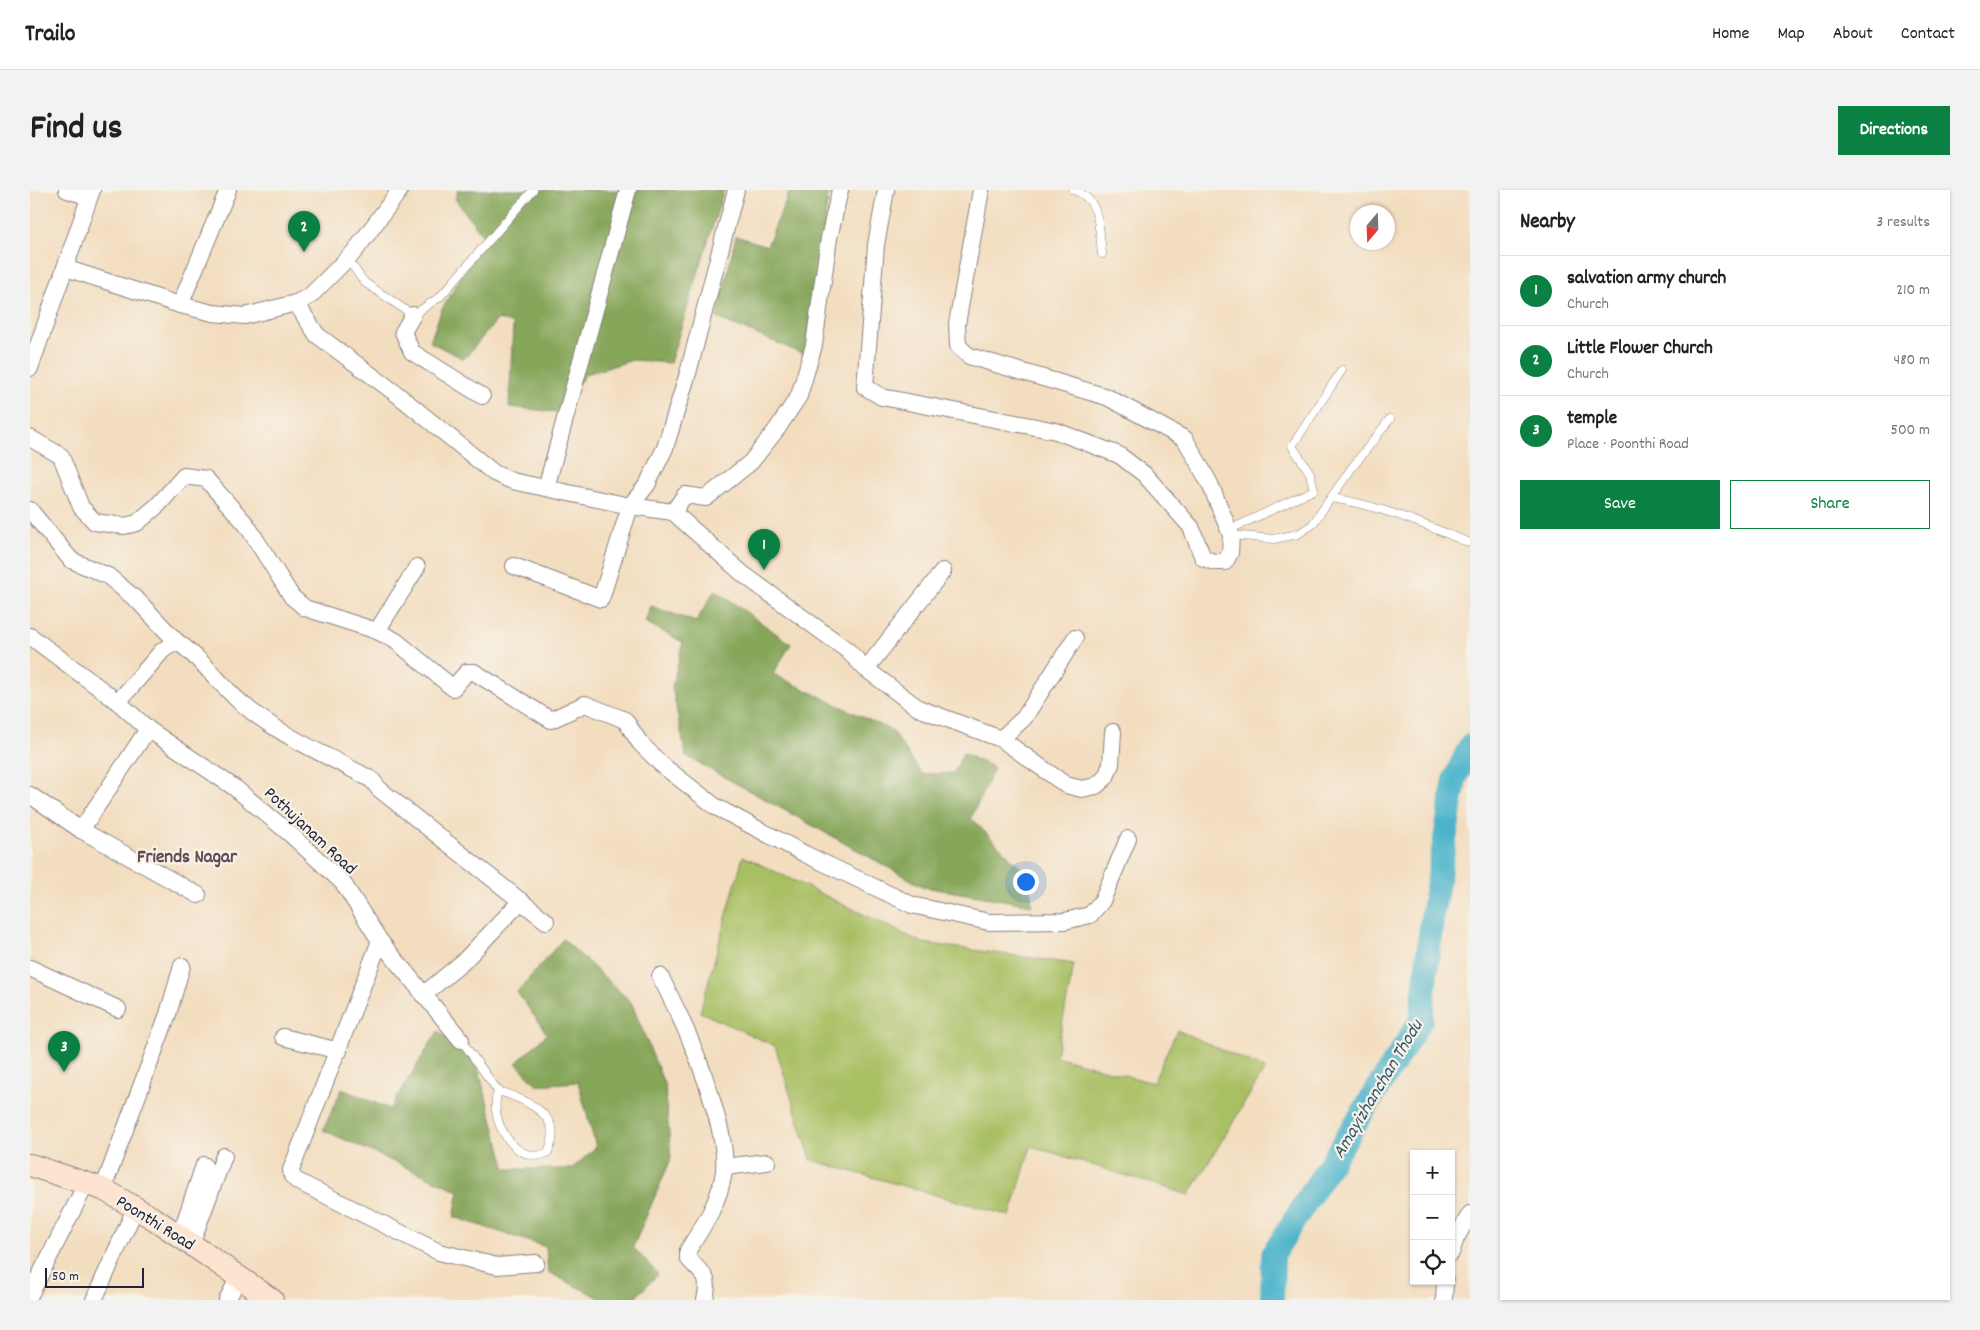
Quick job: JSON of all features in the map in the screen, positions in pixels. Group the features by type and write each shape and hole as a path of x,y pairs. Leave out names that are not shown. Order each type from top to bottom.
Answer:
{"main road":[{"name":"Poonthi Road","path":"30,1164 95,1187 136,1208 272,1300"}],"street":[{"path":"30,368 33,351 91,194 66,190"},
{"path":"180,305 228,190"},
{"path":"65,268 180,305 212,312 246,316 296,304 310,296 347,258 400,190"},
{"path":"546,488 628,190"},
{"path":"514,566 601,599 630,506 647,484 664,448 688,372 736,190"},
{"path":"673,512 685,495 706,498 751,462 777,429 799,396 814,345 829,238 840,190"},
{"path":"886,190 876,246 865,387 882,397 1056,431 1119,455 1144,474 1191,527 1203,558 1214,562 1224,562 1230,554 1230,533 1210,484 1184,439 1107,397 969,356 958,346 957,324 981,190"},
{"path":"296,304 317,335 398,395 494,473 512,481 630,506 673,512 743,574 847,650 866,669 918,708 1001,739 1066,786 1082,789 1096,786 1106,777 1111,764 1113,732"},
{"path":"413,316 403,332 412,352 482,396"},
{"path":"30,438 61,456 81,507 95,522 124,526 137,524 184,476 206,479 246,524 292,597 306,608 378,631 396,641 453,688 467,672 474,672 550,720 585,704 625,720 640,743 662,765 716,807 806,854 912,905 989,922 1065,921 1090,915 1102,901 1128,839"},
{"path":"30,510 71,560 108,576 138,601 176,641 198,659 241,702 295,740 372,780 379,789 546,921"},
{"path":"378,631 417,567"},
{"path":"866,669 944,571"},
{"name":"Pothujanam Road","path":"30,636 118,702 148,730 235,788 343,883 380,941 461,1040"},
{"path":"1001,739 1024,718 1075,638"},
{"path":"118,702 162,651 176,641"},
{"path":"81,830 148,730"},
{"path":"30,796 81,830 198,895"},
{"path":"423,995 463,962 521,901"},
{"path":"380,941 292,1170 292,1176 297,1181 439,1252 497,1266 536,1263"},
{"path":"30,1295 95,1187 168,1014 182,966"},
{"path":"30,968 118,1009"},
{"path":"660,976 691,1038 712,1098 724,1148 724,1167 714,1209 688,1250 688,1258 704,1273 708,1285 705,1300"},
{"path":"283,1037 339,1051"},
{"path":"184,1239 224,1156"},
{"path":"724,1167 767,1162"},
{"path":"184,1239 184,1224 204,1165"},
{"path":"94,1300 136,1208"},
{"path":"1455,1241 1469,1218"},
{"path":"227,1300 239,1277"},
{"path":"1444,1300 1445,1285"}],"lane":[{"path":"347,258 364,282 413,316 440,297 533,190"},
{"path":"1073,190 1084,193 1094,205 1102,254"},
{"path":"1230,533 1314,490 1310,473 1292,446 1342,370"},
{"path":"1230,533 1274,538 1298,534 1312,526 1390,419"},
{"path":"1331,498 1405,515 1470,543"},
{"path":"461,1040 498,1092 533,1104 546,1117 552,1137 551,1147 547,1153 540,1156 530,1156 519,1152 509,1141 497,1115 495,1099 498,1092"}],"green space":[{"path":"458,190 724,190 670,363 633,360 586,374 556,412 509,407 513,324 498,319 464,359 430,342 441,311 484,237 455,199"},
{"path":"790,190 829,190 806,355 717,318 736,236 767,246"},
{"path":"715,590 791,644 773,674 892,731 922,774 954,773 963,753 994,768 971,818 1029,876 1032,905 924,887 686,756 672,687 683,642 645,622 651,606 696,622"},
{"path":"743,856 923,943 1074,964 1056,1056 1153,1083 1177,1030 1265,1069 1189,1195 1031,1146 1010,1216 811,1160 775,1046 700,1012"},
{"path":"563,939 631,1002 665,1086 671,1159 633,1247 658,1274 633,1300 603,1300 548,1272 546,1247 454,1217 459,1191 323,1130 342,1089 390,1109 438,1031 476,1061 506,1169 572,1169 596,1147 578,1082 537,1085 516,1063 547,1034 517,992"}],"waterway":[{"name":"Amayizhanchan Thodu","path":"1272,1300 1273,1254 1421,1020 1432,917 1455,779 1470,746"}],"place":[{"name":"Little Flower Church","path":"304,252"},
{"name":"salvation army church","path":"764,570"},
{"name":"temple","path":"64,1072"}],"district":[{"name":"Friends Nagar","path":"187,855"}]}
